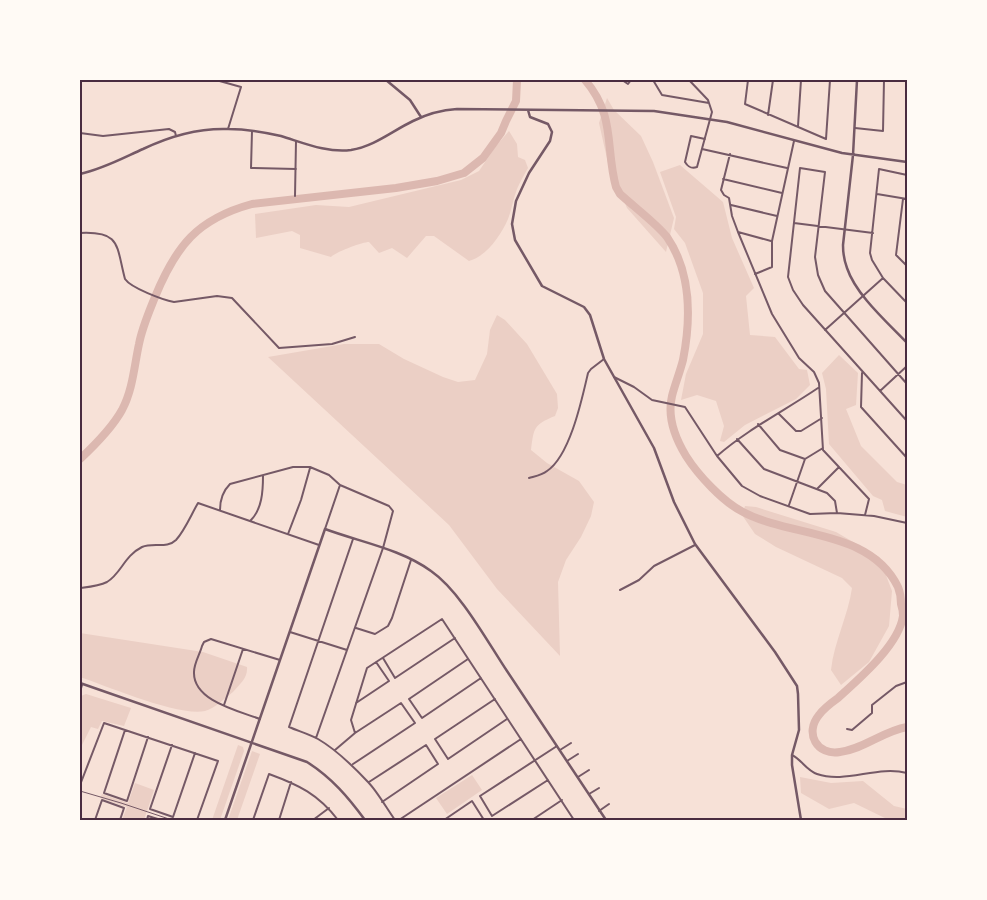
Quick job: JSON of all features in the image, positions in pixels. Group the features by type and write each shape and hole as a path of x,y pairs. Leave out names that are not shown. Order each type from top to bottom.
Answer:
{"street":[{"path":"216,80 241,87 228,129"},
{"path":"370,80 375,80"},
{"path":"386,80 410,100 421,117"},
{"path":"622,80 628,84 631,80"},
{"path":"653,80 662,95 709,103"},
{"path":"689,80 703,93 712,112 705,139 697,167 688,167 685,162 692,136 705,139"},
{"path":"748,80 745,104 826,139 830,80"},
{"path":"768,115 774,80"},
{"path":"798,126 801,80"},
{"path":"857,80 853,155 843,245 847,268 864,296 907,343"},
{"path":"855,128 883,131 884,80"},
{"path":"80,174 114,163 144,148 176,136 212,129 252,131 318,148 334,150 359,148 375,143 421,117 446,110 654,111 710,119 853,155 907,162"},
{"path":"526,110 530,117 548,124 552,132 550,141 529,173 518,196 512,224 515,240 542,286 584,307 587,311 593,321 604,358 654,448 674,502 695,544 775,652 797,686 799,730 792,755 793,774 801,820"},
{"path":"80,134 103,136 169,130 175,132 176,136"},
{"path":"252,131 251,168 296,169"},
{"path":"295,196 296,141"},
{"path":"755,274 772,267 772,241 794,141"},
{"path":"702,149 787,168"},
{"path":"730,154 720,190 729,198 732,216 772,314 799,358 814,372 819,383 823,448 869,499 865,515"},
{"path":"907,384 825,291 818,275 815,257 825,172 800,168 788,276 793,290 803,305 907,421"},
{"path":"907,175 880,170 870,253 883,278 907,304"},
{"path":"723,179 782,193"},
{"path":"877,194 907,199"},
{"path":"903,198 896,255 907,266"},
{"path":"731,204 777,216"},
{"path":"794,223 873,233"},
{"path":"80,232 100,233 110,236 117,248 125,279 128,283 167,301 174,302 217,296 232,298 279,348 332,344 355,337"},
{"path":"738,232 772,241"},
{"path":"825,330 883,278"},
{"path":"529,478 549,471 556,463 574,428 588,373 604,358"},
{"path":"880,391 907,366"},
{"path":"862,372 861,407 907,458"},
{"path":"614,377 634,387 652,400 685,407 690,412 716,456 742,486 760,496 810,514 865,515 907,523"},
{"path":"716,456 758,424 779,414 819,388"},
{"path":"779,414 796,431 801,431 822,418"},
{"path":"758,424 780,450 805,459"},
{"path":"737,439 764,469 827,493 835,501 837,513"},
{"path":"789,505 805,459 823,448"},
{"path":"220,510 220,503 230,484 298,466 310,467 328,475 340,485 384,503 394,511 356,628 316,738"},
{"path":"288,534 301,500 310,467"},
{"path":"818,488 839,467"},
{"path":"251,521 259,509 263,492 263,476"},
{"path":"225,820 340,485"},
{"path":"80,588 106,583 126,560 147,545 167,545 174,541 198,503 319,545"},
{"path":"325,529 412,559 431,570 453,591 482,631 606,820"},
{"path":"353,539 289,727 316,738 335,750 369,782 395,820"},
{"path":"620,590 639,580 654,566 695,544"},
{"path":"356,628 375,634 388,626 412,559"},
{"path":"355,733 351,722 367,668 442,619 574,820"},
{"path":"290,632 347,650"},
{"path":"383,658 394,678 455,638"},
{"path":"260,719 206,696 196,680 194,670 202,646 204,642 211,639 280,660"},
{"path":"224,705 243,649"},
{"path":"468,659 409,698 422,718 482,678"},
{"path":"355,704 389,681 376,662"},
{"path":"847,729 852,730 872,713 872,705 896,686 907,682"},
{"path":"80,691 81,683 296,757 324,773 342,790 365,820"},
{"path":"495,699 435,739 448,759 508,719"},
{"path":"335,750 355,733 401,703 415,723 352,765"},
{"path":"80,785 104,723 126,729 218,760 197,820"},
{"path":"126,729 104,793 127,801 148,737"},
{"path":"399,820 521,739"},
{"path":"560,751 571,743"},
{"path":"172,745 150,809 173,817 195,753"},
{"path":"369,782 426,745 438,764 382,802"},
{"path":"548,780 492,816 480,796 557,746"},
{"path":"567,761 578,754"},
{"path":"792,755 799,758 811,771 826,776 850,776 889,771 907,773"},
{"path":"578,778 589,770"},
{"path":"253,820 269,774 292,782 306,790 329,808 338,820"},
{"path":"279,820 292,782"},
{"path":"589,794 600,788"},
{"path":"80,792 172,820"},
{"path":"95,820 102,800 124,808 120,820"},
{"path":"532,820 562,800"},
{"path":"444,820 472,801 484,820"},
{"path":"600,810 609,804"},
{"path":"313,820 329,808"},
{"path":"147,820 148,816 161,820"}],"shaded area":[{"path":"607,98 614,110 641,136 653,162 674,218 666,252 627,208 608,163 599,123"},
{"path":"509,131 517,144 518,157 525,160 528,168 517,189 509,215 501,232 482,255 469,261 434,236 426,236 407,258 392,248 379,253 369,242 349,248 331,257 300,248 300,235 292,231 256,238 255,214 316,205 349,207 461,180 479,171"},
{"path":"680,165 723,202 732,238 754,288 746,296 750,335 775,337 799,369 807,370 810,385 796,399 745,425 724,442 720,441 724,426 716,401 697,395 681,400 686,374 703,334 703,293 685,243 674,229 676,217 660,172"},
{"path":"497,315 505,320 527,344 557,394 558,408 555,416 542,422 536,428 531,450 547,463 579,481 594,502 591,516 581,537 566,560 558,582 560,656 497,589 449,525 268,357 344,344 379,344 404,359 443,377 458,382 475,380 487,354 490,330"},
{"path":"839,355 858,373 856,405 846,409 861,446 897,482 907,485 907,517 885,511 882,500 873,496 829,444 826,389 822,373"},
{"path":"745,506 756,507 836,532 879,557 892,591 889,626 869,662 841,685 831,670 852,588 842,578 776,547 755,534 742,515"},
{"path":"80,633 203,652 247,667 247,671 243,681 216,706 205,711 193,712 178,709 80,677"},
{"path":"86,694 131,708 124,726 102,721 98,729 91,727 80,749 80,699 81,696"},
{"path":"238,745 243,747 244,751 220,820 212,820"},
{"path":"252,751 260,754 237,820 228,820"},
{"path":"472,775 482,790 447,814 436,798"},
{"path":"800,777 831,783 863,781 894,806 907,809 907,820 889,820 854,803 829,809 801,793"},
{"path":"135,783 154,790 144,820 122,820 127,807 100,798 102,794 128,803"}],"waterway":[{"path":"80,459 108,430 122,410 131,386 142,332 155,297 171,263 191,237 217,218 252,204 396,188 437,181 464,173 483,158 501,133 516,101 517,80"},
{"path":"585,80 595,93 606,119 616,187 620,194 663,232 681,265 687,296 686,344 672,396 671,419 675,435 686,456 711,487 735,508 784,527 828,537 869,554 885,568 899,589 903,616 894,638 877,661 819,715 813,729 815,742 825,750 840,752 907,727"}]}
